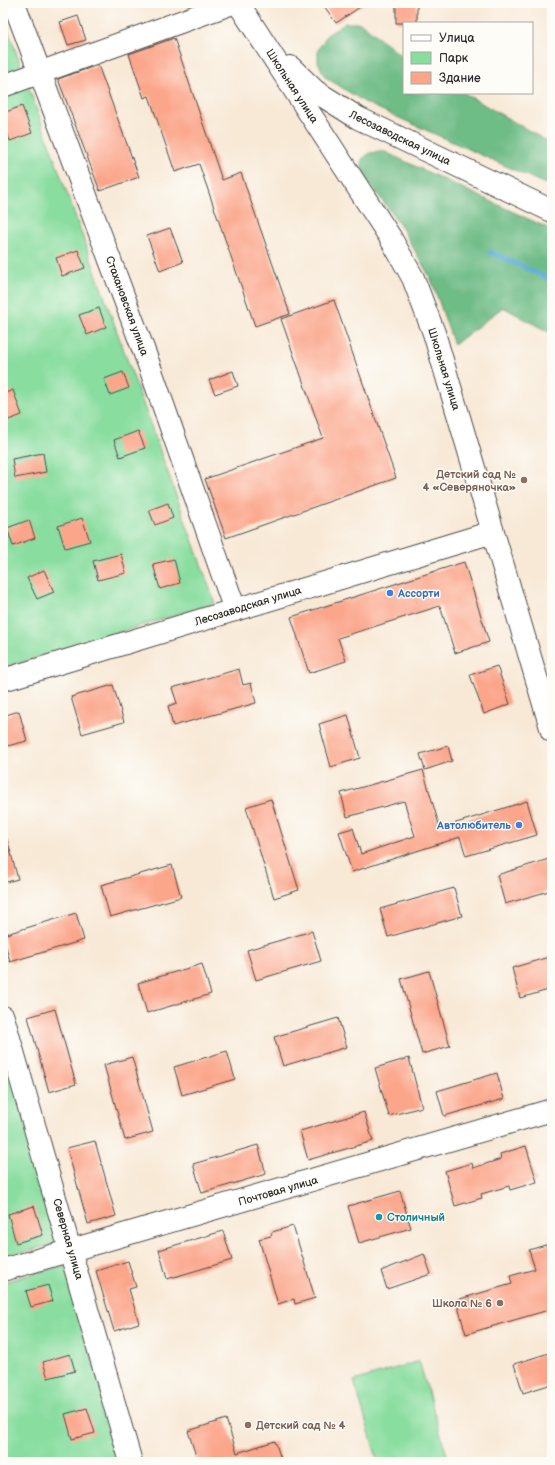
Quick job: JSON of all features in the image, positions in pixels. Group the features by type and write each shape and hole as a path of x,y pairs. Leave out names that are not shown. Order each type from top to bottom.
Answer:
{"street":[{"name":"Стахановская улица","path":"14,3 148,362 235,610"},
{"path":"3,86 233,3"},
{"path":"238,3 263,42"},
{"name":"Лесозаводская улица","path":"263,42 315,91 358,118 552,211"},
{"name":"Школьная улица","path":"263,42 390,237 413,278 434,333 552,731"},
{"name":"Лесозаводская улица","path":"3,680 493,532"},
{"name":"Северная улица","path":"3,1017 132,1462"},
{"name":"Почтовая улица","path":"3,1270 552,1110"}],"green space":[{"path":"3,16 215,603 3,668"},
{"path":"345,23 361,23 403,57 403,94 466,94 552,144 552,187 366,103 325,77 318,62 318,50 327,35"},
{"path":"383,151 552,230 552,334 503,307 454,345 431,279 399,223 365,177 362,168 362,159 370,153"},
{"path":"3,1045 60,1242 3,1258"},
{"path":"65,1265 122,1462 3,1462 3,1282"},
{"path":"419,1361 449,1462 378,1462 354,1381"}],"building":[{"path":"322,3 366,3 336,23"},
{"path":"396,3 417,3 417,22 396,23"},
{"path":"78,16 86,40 68,45 60,22"},
{"path":"174,38 222,180 241,173 290,314 255,326 199,164 175,172 149,96 144,98 129,54"},
{"path":"98,65 139,177 100,191 58,79"},
{"path":"22,106 32,133 10,141 3,121 3,113"},
{"path":"170,228 183,262 160,271 147,236"},
{"path":"78,250 85,268 62,276 56,258"},
{"path":"334,300 396,478 226,538 205,479 323,438 281,319"},
{"path":"99,308 106,327 87,335 79,315"},
{"path":"233,371 238,386 215,394 209,380"},
{"path":"123,372 129,388 110,395 104,379"},
{"path":"13,390 22,415 3,422 3,394"},
{"path":"138,431 145,448 120,457 114,440"},
{"path":"43,453 46,472 15,478 12,459"},
{"path":"168,503 173,518 155,525 149,510"},
{"path":"82,518 90,541 65,548 58,526"},
{"path":"29,520 35,538 13,546 7,528"},
{"path":"121,554 126,573 98,580 93,561"},
{"path":"174,559 180,583 160,589 153,564"},
{"path":"464,562 489,642 455,653 440,606 338,638 346,661 309,673 291,617"},
{"path":"44,570 54,592 37,599 27,578"},
{"path":"497,666 510,704 484,714 470,675"},
{"path":"239,669 243,685 251,683 256,703 173,726 168,706 177,703 172,688"},
{"path":"113,685 124,722 82,734 71,697"},
{"path":"19,711 27,741 3,747 3,716"},
{"path":"348,715 360,758 331,767 319,724"},
{"path":"448,746 452,761 425,770 420,754"},
{"path":"423,770 440,828 527,801 537,835 466,856 460,837 352,872 339,832 353,828 361,854 415,836 404,801 347,817 341,793"},
{"path":"271,799 299,890 274,898 246,807"},
{"path":"3,839 7,839 18,879 3,883"},
{"path":"552,858 552,890 505,904 497,875"},
{"path":"172,865 181,897 110,917 101,885"},
{"path":"454,888 462,916 388,937 380,909"},
{"path":"76,913 84,940 10,962 3,935"},
{"path":"312,931 321,961 256,980 247,950"},
{"path":"552,956 552,989 520,998 512,968"},
{"path":"202,964 211,994 147,1013 138,983"},
{"path":"429,971 450,1046 422,1054 401,979"},
{"path":"55,1009 76,1084 49,1092 28,1017"},
{"path":"338,1018 347,1047 283,1066 274,1037"},
{"path":"227,1051 235,1079 182,1095 174,1067"},
{"path":"132,1057 153,1132 125,1140 104,1065"},
{"path":"409,1058 422,1107 389,1116 375,1068"},
{"path":"497,1073 504,1099 444,1116 437,1091"},
{"path":"364,1112 373,1141 308,1160 300,1131"},
{"path":"95,1141 116,1216 88,1224 67,1148"},
{"path":"258,1145 266,1174 202,1193 193,1164"},
{"path":"526,1146 537,1182 510,1190 509,1186 481,1194 482,1198 455,1206 445,1171 472,1163 473,1168 501,1159 500,1154"},
{"name":"Столичный","path":"400,1191 411,1228 359,1243 348,1206"},
{"path":"34,1206 43,1235 16,1243 8,1214"},
{"path":"293,1226 315,1298 295,1304 294,1299 278,1304 259,1239 271,1236 272,1232"},
{"path":"223,1231 232,1260 167,1279 159,1250"},
{"path":"552,1243 552,1309 466,1334 456,1300 512,1284 510,1276 535,1269 529,1250"},
{"path":"424,1254 431,1274 387,1289 381,1271"},
{"path":"128,1261 136,1287 129,1289 139,1323 114,1331 96,1271"},
{"path":"48,1285 53,1301 31,1307 26,1291"},
{"path":"552,1352 552,1384 523,1393 514,1364"},
{"path":"70,1354 75,1371 48,1378 43,1362"},
{"path":"87,1408 95,1433 72,1439 65,1414"},
{"path":"226,1419 237,1453 275,1441 282,1462 198,1462 188,1431"}],"waterway":[{"path":"490,252 552,280"}],"place":[{"name":"Детский сад № 4 «Северяночка»","path":"524,480"},
{"name":"Ассорти","path":"390,593"},
{"name":"Автолюбитель","path":"519,825"},
{"name":"Столичный","path":"379,1217"},
{"name":"Школа № 6","path":"500,1303"},
{"name":"Детский сад № 4","path":"248,1425"}]}
